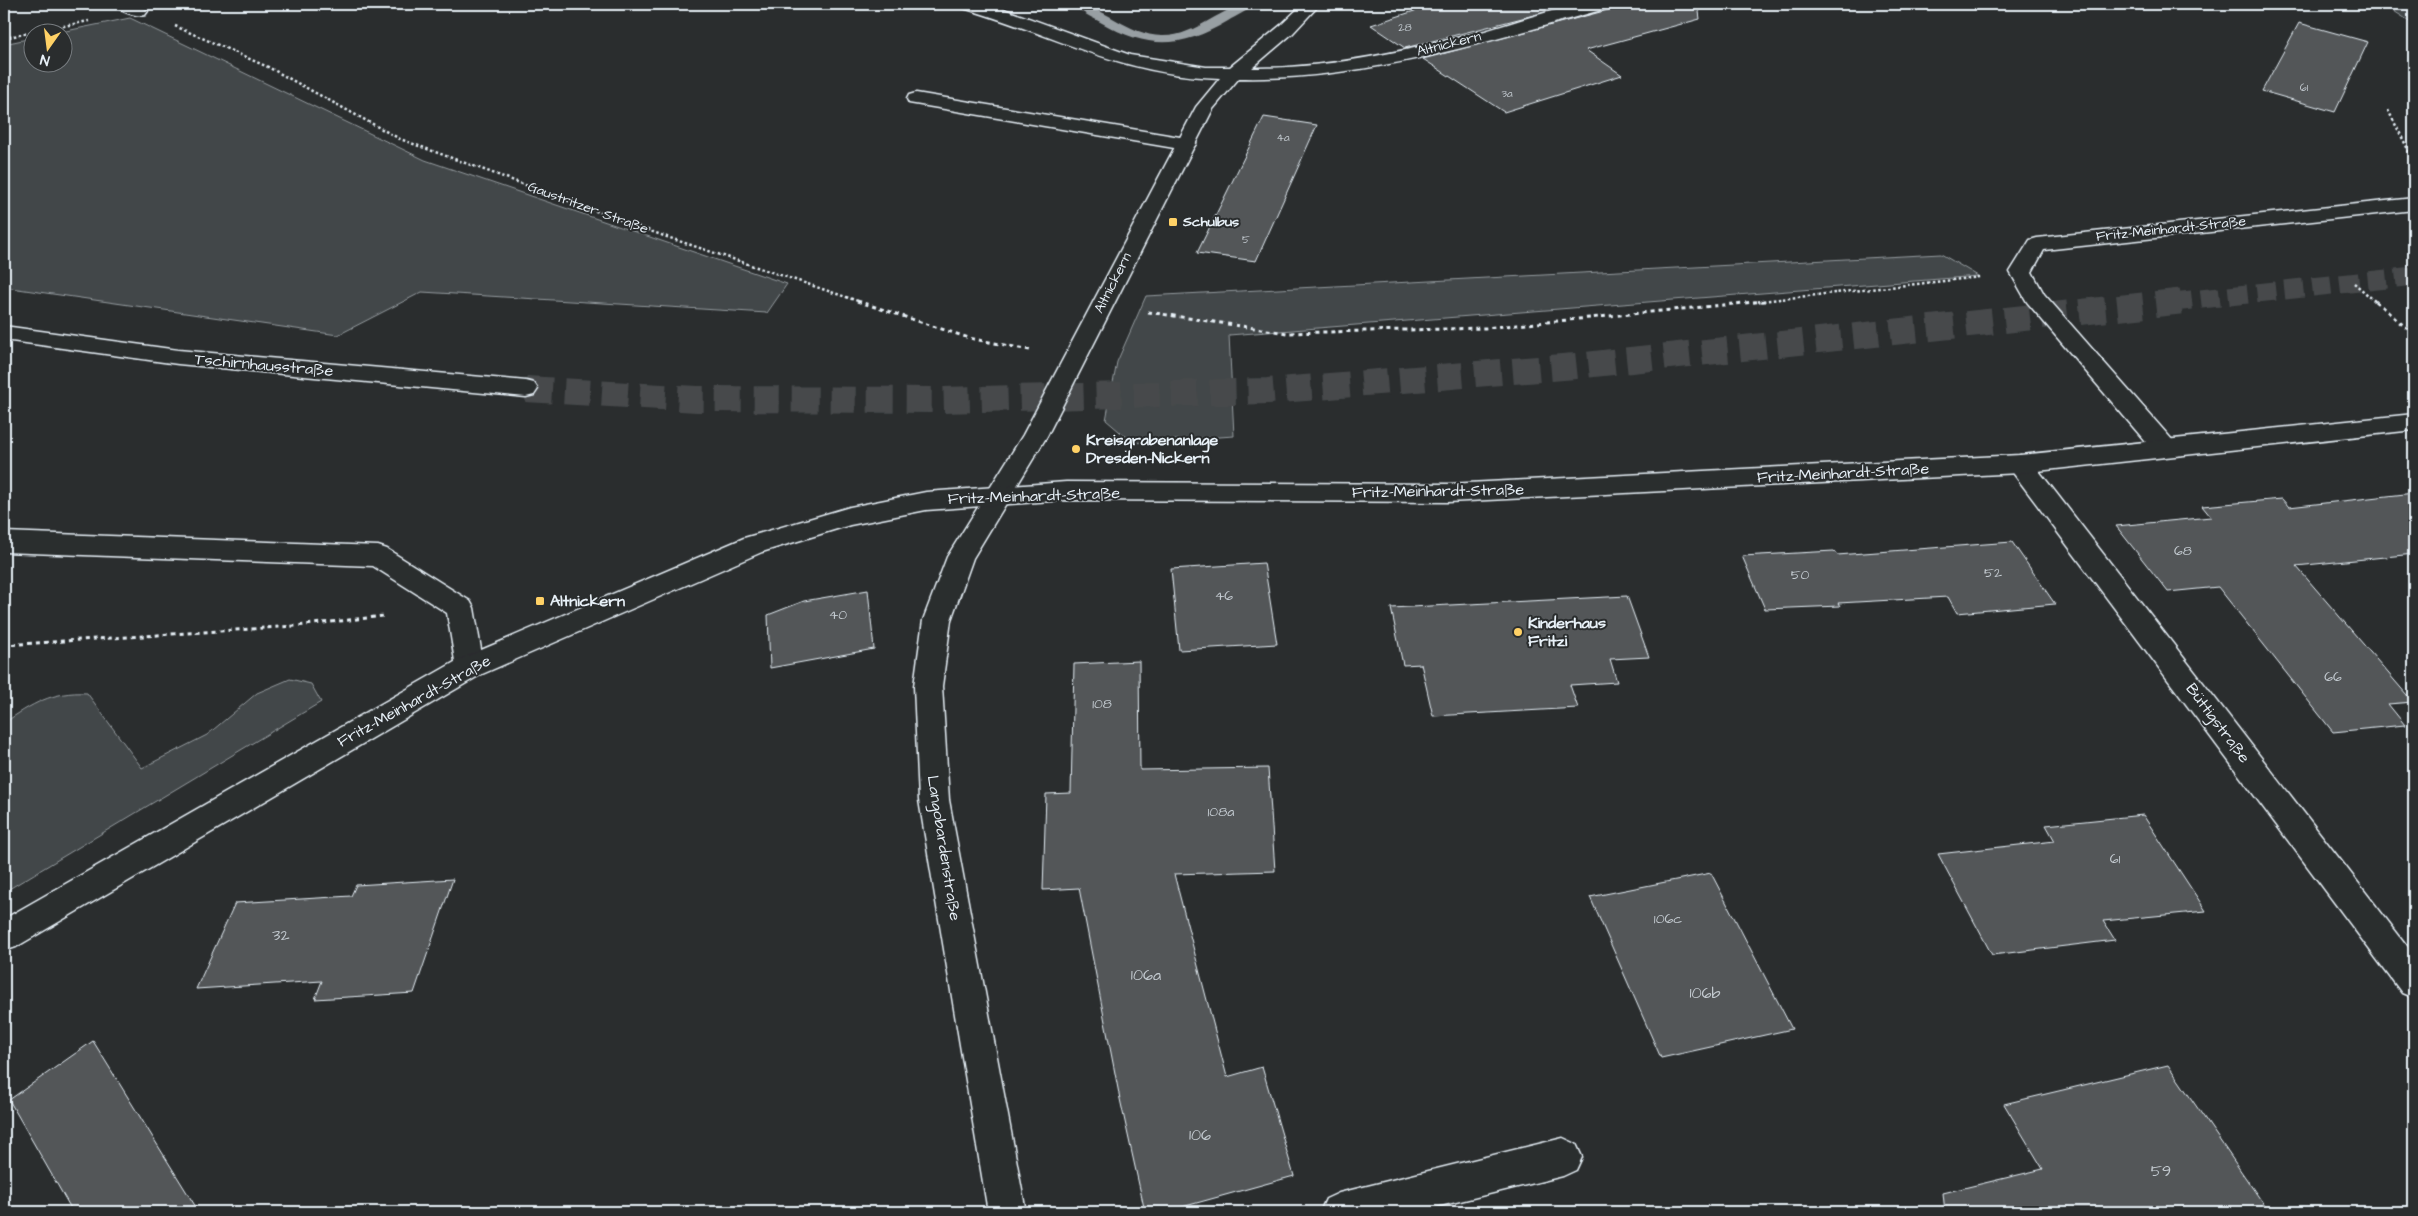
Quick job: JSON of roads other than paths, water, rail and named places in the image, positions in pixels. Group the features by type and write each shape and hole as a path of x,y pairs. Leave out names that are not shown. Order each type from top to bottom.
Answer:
{"street":[{"path":"123,4 139,10"},
{"name":"Altnickern","path":"969,4 1000,12 1113,57 1149,65 1233,74 1332,68 1422,52 1602,4"},
{"name":"Altnickern","path":"998,495 1035,436 1205,108 1233,74 1287,29 1312,4"},
{"path":"916,99 1186,144"},
{"name":"Fritz-Meinhardt-Straße","path":"2165,448 2035,297 2020,272 2037,244 2414,204"},
{"name":"Tschirnhausstraße","path":"4,333 178,357 526,389"},
{"name":"Fritz-Meinhardt-Straße","path":"4,936 470,667 753,545 850,516 926,501 1066,491 1448,493 2020,464 2414,422"},
{"name":"Büttigstraße","path":"2020,464 2414,982"},
{"name":"Langobardenstraße","path":"998,495 960,557 937,620 928,686 934,800 1007,1212"},
{"path":"4,542 378,556 460,608 470,667"},
{"path":"1339,1212 1563,1157"}],"waterway":[{"path":"1079,4 1124,30 1136,35 1162,40 1185,37 1248,4"}],"tunnel":[{"path":"2173,302 2414,276"},
{"path":"526,389 697,399 942,400 1268,391 1575,366 2184,301"}],"place":[{"name":"Schulbus","path":"1173,222"},
{"name":"Kreisgrabenanlage Dresden-Nickern","path":"1076,449"},
{"name":"Altnickern","path":"540,601"},
{"name":"Kinderhaus Fritzi","path":"1518,632"}]}
